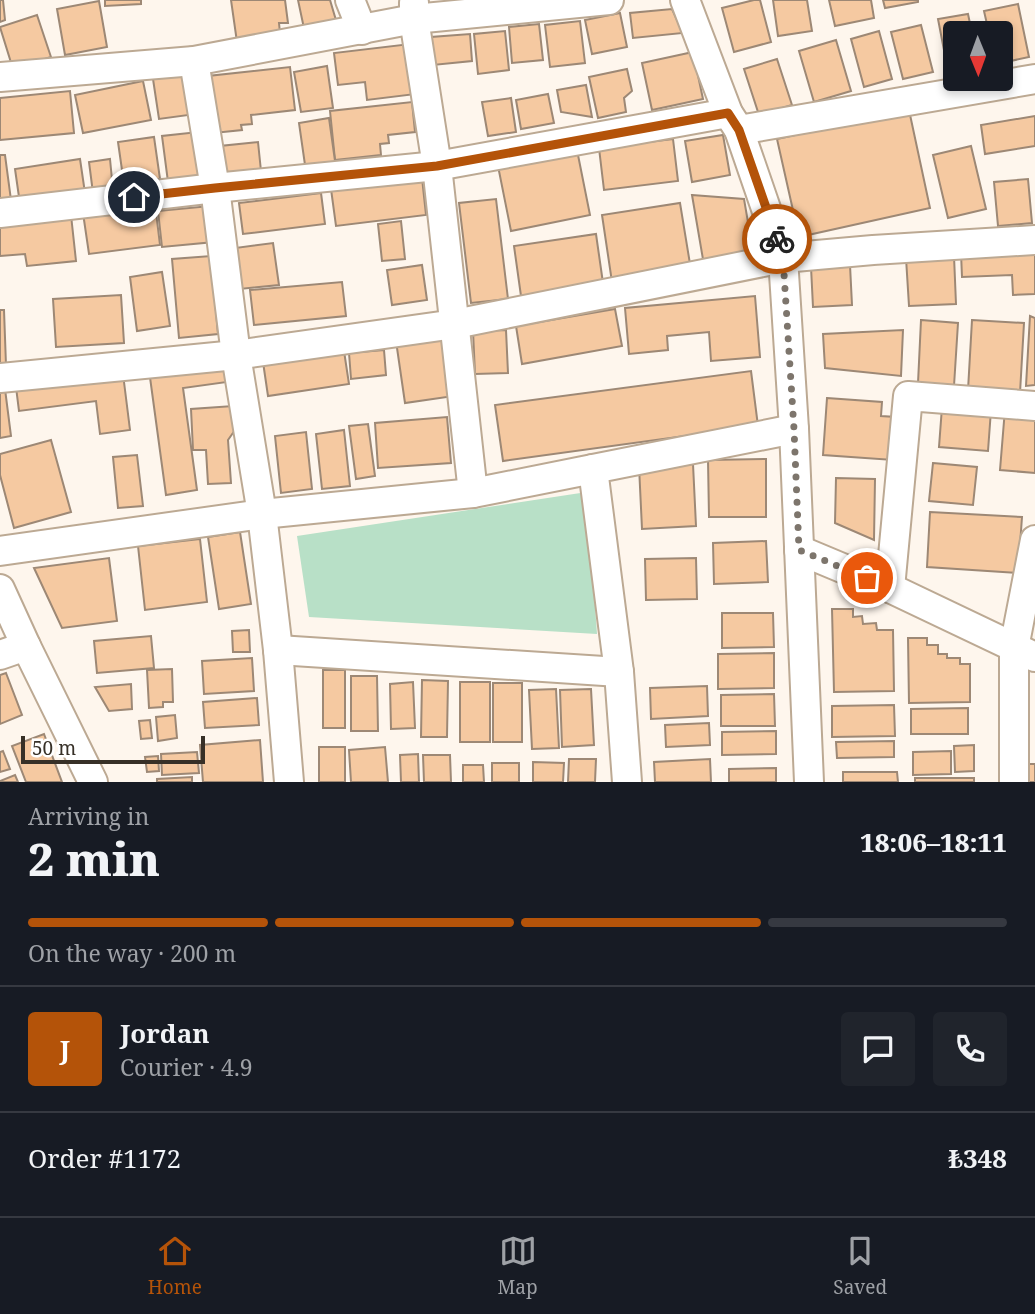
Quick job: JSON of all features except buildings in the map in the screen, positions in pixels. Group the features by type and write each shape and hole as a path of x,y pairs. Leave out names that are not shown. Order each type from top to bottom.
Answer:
{"street":[{"path":"350,0 362,30"},
{"path":"0,78 194,61 362,30 414,10 609,0"},
{"path":"685,0 734,121 783,258 794,429 809,782"},
{"path":"414,10 437,166 473,493"},
{"path":"194,61 215,188 236,355 262,514 278,650 289,782"},
{"path":"0,213 437,166 1035,79"},
{"path":"0,378 236,355 455,324 783,258 1035,240"},
{"path":"890,588 908,396 1035,406"},
{"path":"0,551 262,514 473,493 794,429"},
{"path":"593,469 618,672 627,782"},
{"path":"1014,782 1035,540"},
{"path":"799,550 890,588 1025,653"},
{"path":"0,589 13,650 93,782"},
{"path":"1025,653 1035,629"},
{"path":"278,650 618,672"}],"green space":[{"path":"587,492 597,634 309,617 297,536"}],"way so far":[{"path":"777,239 783,258 799,550 867,578"}],"route":[{"path":"134,197 437,166 728,113 739,130 777,239"}]}
